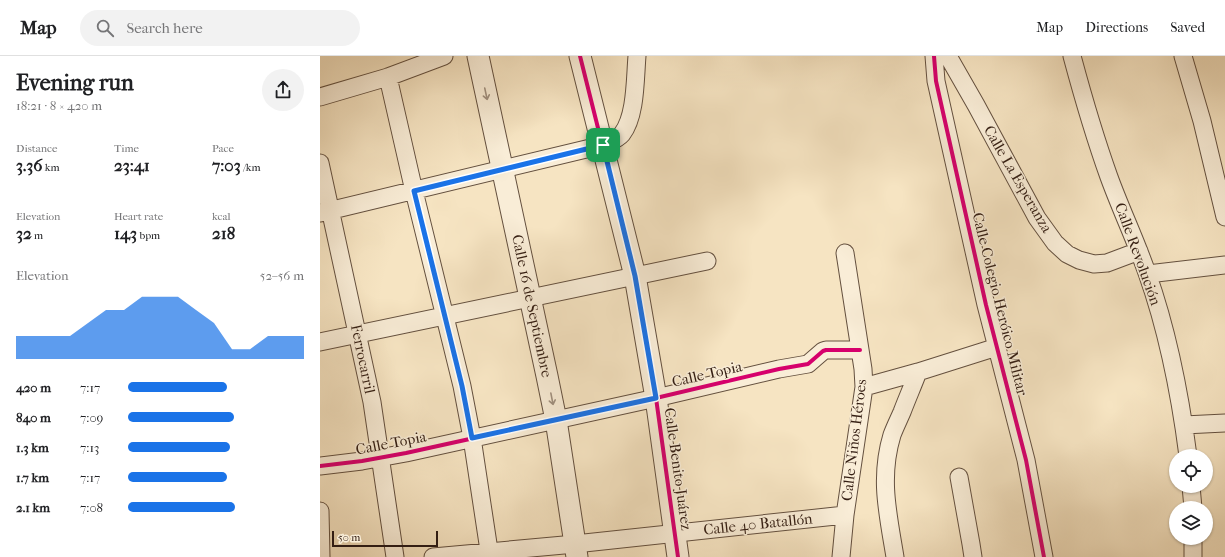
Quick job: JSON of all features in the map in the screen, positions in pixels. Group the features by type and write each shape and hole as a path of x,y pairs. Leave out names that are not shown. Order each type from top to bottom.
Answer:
{"street":[{"path":"320,97 388,77 444,56"},
{"name":"Calle 16 de Septiembre","path":"478,56 556,420 576,550"},
{"name":"Calle Benito Juárez","path":"580,56 635,276 656,398 678,557"},
{"path":"325,211 414,191 603,145 613,141 621,135 628,121 633,103 637,56"},
{"name":"Calle Colegio Heróico Militar","path":"934,56 936,81 975,258 1026,460 1044,557"},
{"name":"Calle La Esperanza","path":"948,56 1037,218 1055,243 1066,254 1079,260 1094,264 1108,263 1139,251"},
{"name":"Calle Revolución","path":"1072,56 1096,139 1112,184 1148,274 1172,359 1187,449"},
{"path":"1183,56 1202,121 1225,217"},
{"path":"388,77 414,191 462,386 472,438 490,554"},
{"name":"Ferrocarril","path":"320,163 325,211 358,334 372,402 395,557"},
{"name":"Calle Niños Héroes","path":"842,557 845,515 864,387 863,369 845,253"},
{"path":"320,342 707,261"},
{"path":"1148,274 1225,265"},
{"path":"864,387 997,347"},
{"name":"Calle Topia","path":"320,466 381,458 656,398 779,369 808,364 822,351 826,350 860,350"},
{"path":"895,557 885,490 887,454 892,434 918,372"},
{"path":"1184,425 1225,423"},
{"path":"959,477 973,557"},
{"path":"320,511 321,557"},
{"name":"Calle 40 Batallón","path":"433,557 576,550 675,532 845,515"},
{"path":"1193,545 1193,557"}],"cycle path":[{"path":"580,56 635,276 656,398 678,557"},
{"path":"934,56 936,81 986,305 1026,460 1044,557"},
{"path":"320,466 362,461 406,453 656,398 779,369 808,364 826,350 860,350"}],"route":[{"path":"603,145 635,276 656,398 472,438 462,386 414,191 603,145"}]}
